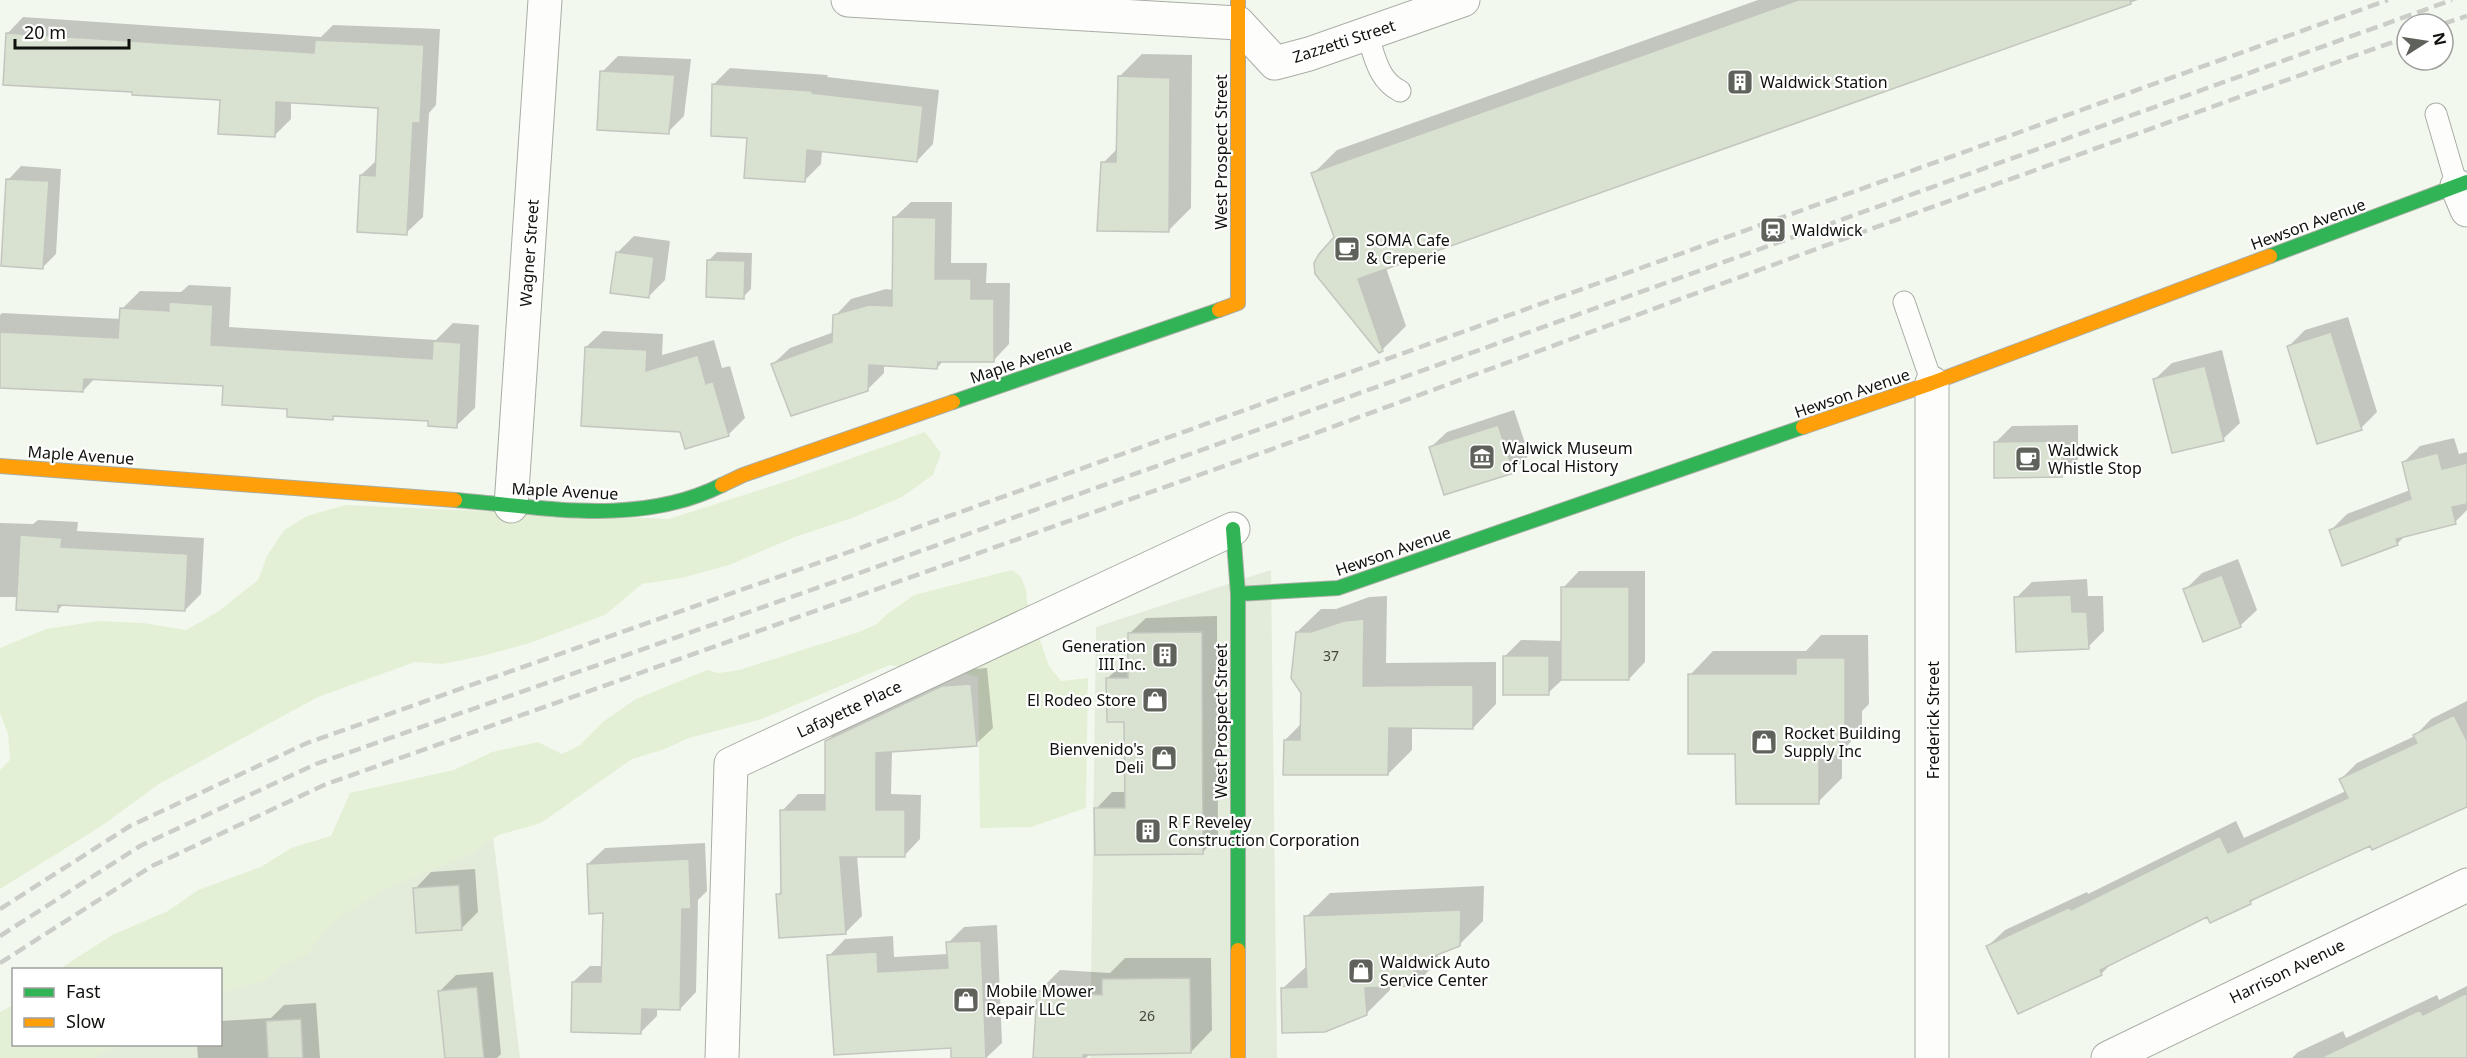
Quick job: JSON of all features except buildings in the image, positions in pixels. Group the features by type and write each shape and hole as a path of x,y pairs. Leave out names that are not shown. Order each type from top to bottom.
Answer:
{"street":[{"name":"Wagner Street","path":"511,506 545,0"},
{"path":"848,0 1238,12"},
{"name":"Zazzetti Street","path":"1238,12 1275,63 1309,54 1463,0"},
{"name":"West Prospect Street","path":"1238,12 1238,303"},
{"name":"Hewson Avenue","path":"1238,594 1338,588 1932,382 2464,193"},
{"name":"Maple Avenue","path":"0,466 511,506 616,512 662,507 705,494 743,475 1238,303"},
{"name":"Frederick Street","path":"1932,382 1932,1058"},
{"name":"West Prospect Street","path":"1233,529 1238,594 1238,1058"},
{"name":"Lafayette Place","path":"722,1058 731,764 1233,529"},
{"name":"Harrison Avenue","path":"2108,1058 2467,885"}],"lane":[{"path":"1367,34 1381,75 1388,85 1400,92"},
{"path":"2436,114 2464,193"},
{"path":"1904,302 1932,382"}],"shaded area":[{"path":"925,432 941,453 933,475 902,497 852,518 795,537 729,565 682,578 642,584 605,615 530,643 443,664 415,662 318,697 159,784 100,827 0,889 0,770 10,760 8,734 0,713 0,648 46,629 99,621 144,623 186,630 219,611 258,580 267,556 284,530 307,516 345,505 669,519 790,480"},
{"path":"1012,570 1021,577 1049,666 1061,681 1088,678 1086,808 1031,827 980,828 978,677 966,674 932,674 890,665 762,719 689,738 665,749 632,759 541,823 499,835 472,853 381,891 334,921 307,954 279,967 264,981 222,994 222,968 61,968 112,935 168,911 198,890 261,867 291,848 331,836 350,793 454,770 492,752 538,742 562,754 580,745 604,721 636,699 707,670 719,673 739,670 859,632 877,624 914,595"},
{"path":"1271,570 1277,1058 1090,1058 1096,627"},
{"path":"491,819 520,1058 93,1058 111,1046 222,1046 222,969"},
{"path":"12,1006 12,1046 123,1046 107,1050 94,1058 0,1058 0,1012"}],"railway":[{"path":"0,909 130,826 307,743 846,553 2388,0"},
{"path":"0,936 140,846 316,764 854,575 2452,0"},
{"path":"2455,20 2467,16"},
{"path":"0,963 152,866 324,785 1275,448 1868,230 2395,41"}],"traffic: fast":[{"path":"2270,256 2467,182"},
{"path":"953,402 1219,310"},
{"path":"1238,594 1338,588 1803,427"},
{"path":"455,500 557,509 625,510 658,506 690,498 722,485"},
{"path":"1233,529 1238,594 1238,950"}],"traffic: slow":[{"path":"1219,310 1238,303 1238,0"},
{"path":"1803,427 1932,383 2270,256"},
{"path":"722,485 743,475 953,402"},
{"path":"0,466 455,500"},
{"path":"1238,950 1238,1058"}],"place":[{"name":"Waldwick Station","path":"1740,82"},
{"name":"Waldwick","path":"1773,230"},
{"name":"SOMA Cafe & Creperie","path":"1347,249"},
{"name":"Walwick Museum of Local History","path":"1482,457"},
{"name":"Waldwick Whistle Stop","path":"2028,459"},
{"name":"Generation III Inc.","path":"1165,655"},
{"name":"El Rodeo Store","path":"1155,700"},
{"name":"Rocket Building Supply Inc","path":"1764,742"},
{"name":"Bienvenido's Deli","path":"1164,758"},
{"name":"R F Reveley Construction Corporation","path":"1148,831"},
{"name":"Waldwick Auto Service Center","path":"1361,971"},
{"name":"Mobile Mower Repair LLC","path":"966,1000"}]}
